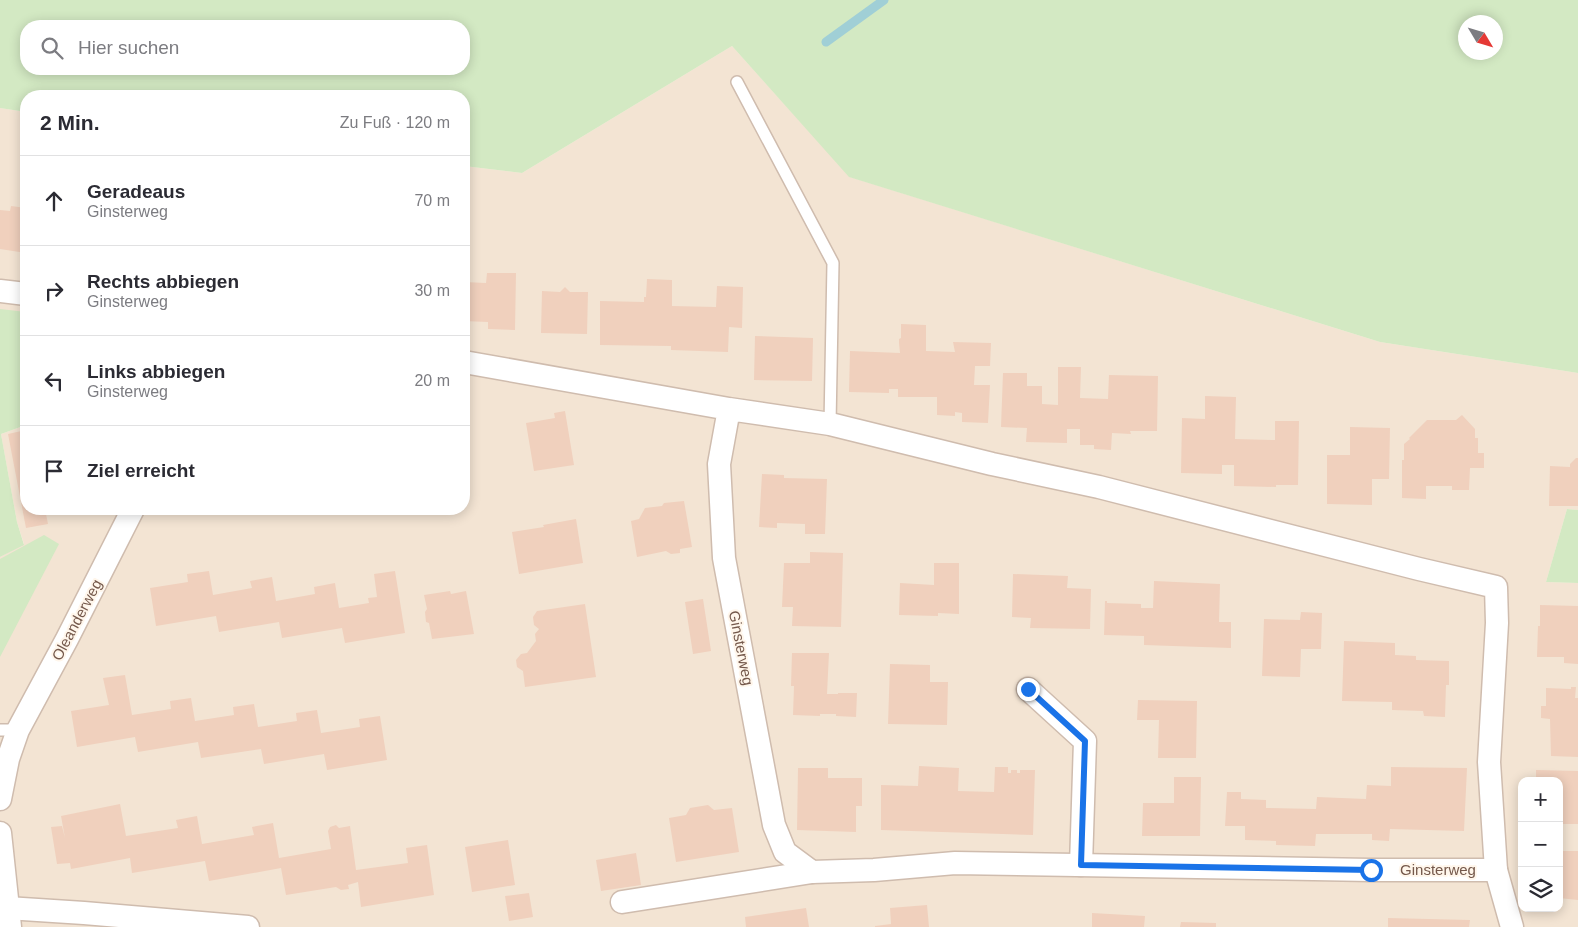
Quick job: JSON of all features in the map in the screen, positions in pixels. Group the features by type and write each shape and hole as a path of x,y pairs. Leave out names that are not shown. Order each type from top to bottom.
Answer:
{"street":[{"path":"0,291 20,293"},
{"path":"470,363 729,409 830,424"},
{"name":"Ginsterweg","path":"729,409 719,464 724,558 774,825 785,852 812,872"},
{"name":"Ginsterweg","path":"830,424 992,464 1099,487 1410,567 1496,587 1497,623 1489,762 1496,870 1512,927"},
{"name":"Oleanderweg","path":"0,799 8,760 9,730 67,640 130,515"},
{"path":"1028,689 1085,741 1081,865"},
{"path":"0,834 9,917 84,912 248,927"},
{"name":"Ginsterweg","path":"622,902 812,872 874,870 955,863 1371,870 1496,870"}],"lane":[{"path":"737,82 834,263 830,424"}],"shaded area":[{"path":"732,46 850,177 1380,342 1578,373 1578,510 1567,509 1546,582 1578,583 1578,927 0,927 0,557 24,544 17,522 1,434 20,427 20,515 470,515 470,167 522,173"},
{"path":"0,108 20,111 20,377 0,376"}],"green space":[{"path":"0,0 1578,0 1578,373 1380,342 849,177 732,46 522,173 470,167 470,90 20,90 20,111 0,108"},
{"path":"0,309 20,311 20,427 1,434 17,522 24,545 0,557"},
{"path":"1567,509 1578,510 1578,583 1546,582"},
{"path":"44,535 59,544 0,657 0,559"}],"building":[{"path":"11,206 20,207 20,252 0,249 0,210 10,211"},
{"path":"487,273 516,273 515,330 488,329 488,322 470,321 470,282 486,283"},
{"path":"647,279 672,280 672,306 716,307 717,286 743,287 742,328 729,327 728,352 671,350 671,346 600,345 600,301 644,302"},
{"path":"565,287 570,292 588,292 587,334 541,333 542,291 560,292"},
{"path":"901,324 926,325 926,351 955,352 953,342 991,343 990,366 975,366 974,385 990,385 988,423 962,422 962,413 955,412 955,416 937,415 937,397 898,397 898,389 889,389 889,393 849,392 850,351 900,353"},
{"path":"755,336 813,338 812,381 754,380"},
{"path":"1058,367 1081,367 1080,398 1108,399 1109,375 1158,376 1157,431 1130,431 1131,434 1112,433 1111,450 1094,449 1094,445 1080,445 1080,429 1067,429 1067,443 1026,442 1027,428 1001,427 1003,373 1027,373 1027,386 1042,386 1042,404 1058,405"},
{"path":"1205,396 1236,397 1235,439 1275,440 1275,421 1299,421 1298,485 1276,485 1276,487 1234,486 1234,465 1222,465 1222,474 1181,473 1182,418 1205,419"},
{"path":"565,411 574,465 534,471 526,423 555,418 554,413"},
{"path":"1462,415 1475,429 1475,438 1478,438 1478,453 1484,453 1484,468 1470,468 1469,490 1452,490 1452,486 1426,486 1426,499 1402,498 1404,444 1427,420 1456,420"},
{"path":"1350,427 1390,428 1389,479 1372,479 1372,505 1327,504 1327,455 1350,455"},
{"path":"20,431 20,497 8,434"},
{"path":"1578,458 1578,506 1549,506 1550,466 1570,467 1570,464"},
{"path":"762,474 784,475 784,478 827,479 825,534 805,534 805,524 777,523 777,528 759,527"},
{"path":"684,501 692,547 680,549 680,553 671,554 666,551 637,557 631,521 639,519 645,508 662,506 664,503"},
{"path":"24,515 46,515 48,524 26,528"},
{"path":"576,519 583,563 519,574 512,532"},
{"path":"810,552 843,553 841,627 792,626 793,607 782,607 784,563 810,563"},
{"path":"934,563 959,563 959,614 938,613 938,616 899,615 900,583 934,585"},
{"path":"209,571 213,595 252,588 250,581 272,577 276,601 315,594 314,587 335,583 339,608 369,603 368,598 377,597 374,574 395,571 405,633 345,643 342,628 282,638 279,622 219,632 216,616 156,626 150,588 188,582 187,574"},
{"path":"1013,574 1068,576 1067,588 1091,589 1090,629 1030,628 1031,618 1012,617"},
{"path":"1154,581 1220,584 1219,622 1231,622 1231,648 1144,645 1144,636 1104,635 1105,601 1107,603 1141,604 1141,608 1153,608"},
{"path":"450,591 451,594 466,591 474,634 432,639 429,623 426,622 425,612 427,609 424,595"},
{"path":"703,599 711,651 693,654 685,602"},
{"path":"585,604 596,677 525,687 523,671 517,667 516,660 521,654 527,653 536,641 535,634 539,629 534,625 533,617 537,611"},
{"path":"1540,605 1578,606 1578,664 1564,663 1564,657 1537,657"},
{"path":"1301,612 1322,613 1321,649 1301,649 1300,677 1262,676 1264,619 1300,620"},
{"path":"1344,641 1395,643 1395,655 1416,656 1416,660 1449,661 1449,685 1446,685 1445,717 1424,716 1423,711 1392,710 1392,702 1342,701"},
{"path":"792,653 829,653 827,694 857,693 856,717 836,716 836,714 820,714 820,716 793,715 794,686 791,686"},
{"path":"890,664 930,665 930,682 948,682 947,725 888,724"},
{"path":"125,675 132,715 171,709 170,701 191,698 195,721 234,715 233,707 254,704 258,727 297,721 296,713 317,710 321,733 360,727 359,719 380,716 387,760 327,770 324,754 264,764 261,749 201,758 198,742 138,752 135,737 77,747 71,711 109,705 103,678"},
{"path":"1571,687 1576,687 1575,698 1578,698 1578,757 1551,756 1550,719 1541,718 1541,706 1546,706 1546,688 1571,689"},
{"path":"1138,700 1197,701 1196,758 1158,758 1159,720 1137,720"},
{"path":"919,766 959,768 958,791 994,792 995,767 1008,767 1008,773 1011,773 1011,770 1017,770 1017,773 1020,773 1020,770 1035,770 1033,835 881,830 881,785 918,786"},
{"path":"1391,767 1467,768 1464,831 1390,829 1389,841 1372,840 1372,834 1316,834 1315,846 1276,845 1276,841 1245,840 1245,826 1225,826 1227,792 1241,792 1241,799 1266,800 1266,808 1316,809 1317,797 1366,799 1367,785 1391,786"},
{"path":"798,768 828,768 828,778 862,778 862,806 856,806 856,832 797,830"},
{"path":"1536,770 1578,771 1578,824 1563,824 1563,777 1536,777"},
{"path":"1174,777 1201,777 1200,836 1142,836 1143,803 1174,803"},
{"path":"120,804 126,836 178,828 176,820 197,816 202,844 254,835 252,827 273,823 279,858 331,849 328,831 330,827 336,825 339,828 350,826 356,870 408,863 406,848 427,845 434,895 361,907 358,882 348,885 349,889 341,890 336,887 286,895 281,868 209,881 205,861 132,873 130,858 71,869 70,863 57,864 51,827 62,826 65,838 61,816"},
{"path":"708,805 714,810 732,808 739,852 676,862 669,818 686,815 690,808"},
{"path":"508,840 515,885 472,892 465,847"},
{"path":"1563,851 1578,851 1578,900 1563,898"},
{"path":"636,853 641,885 601,891 596,860"},
{"path":"529,893 533,917 509,921 505,896"},
{"path":"927,905 929,927 875,927 891,924 890,908"},
{"path":"806,908 809,927 746,927 745,917"},
{"path":"1092,913 1145,916 1144,927 1092,927"},
{"path":"1388,918 1470,920 1469,927 1388,927"},
{"path":"1181,922 1216,923 1216,927 1180,927"}],"waterway":[{"path":"826,42 884,0"}],"route":[{"path":"1028,689 1085,741 1081,865 1371,870"}]}
